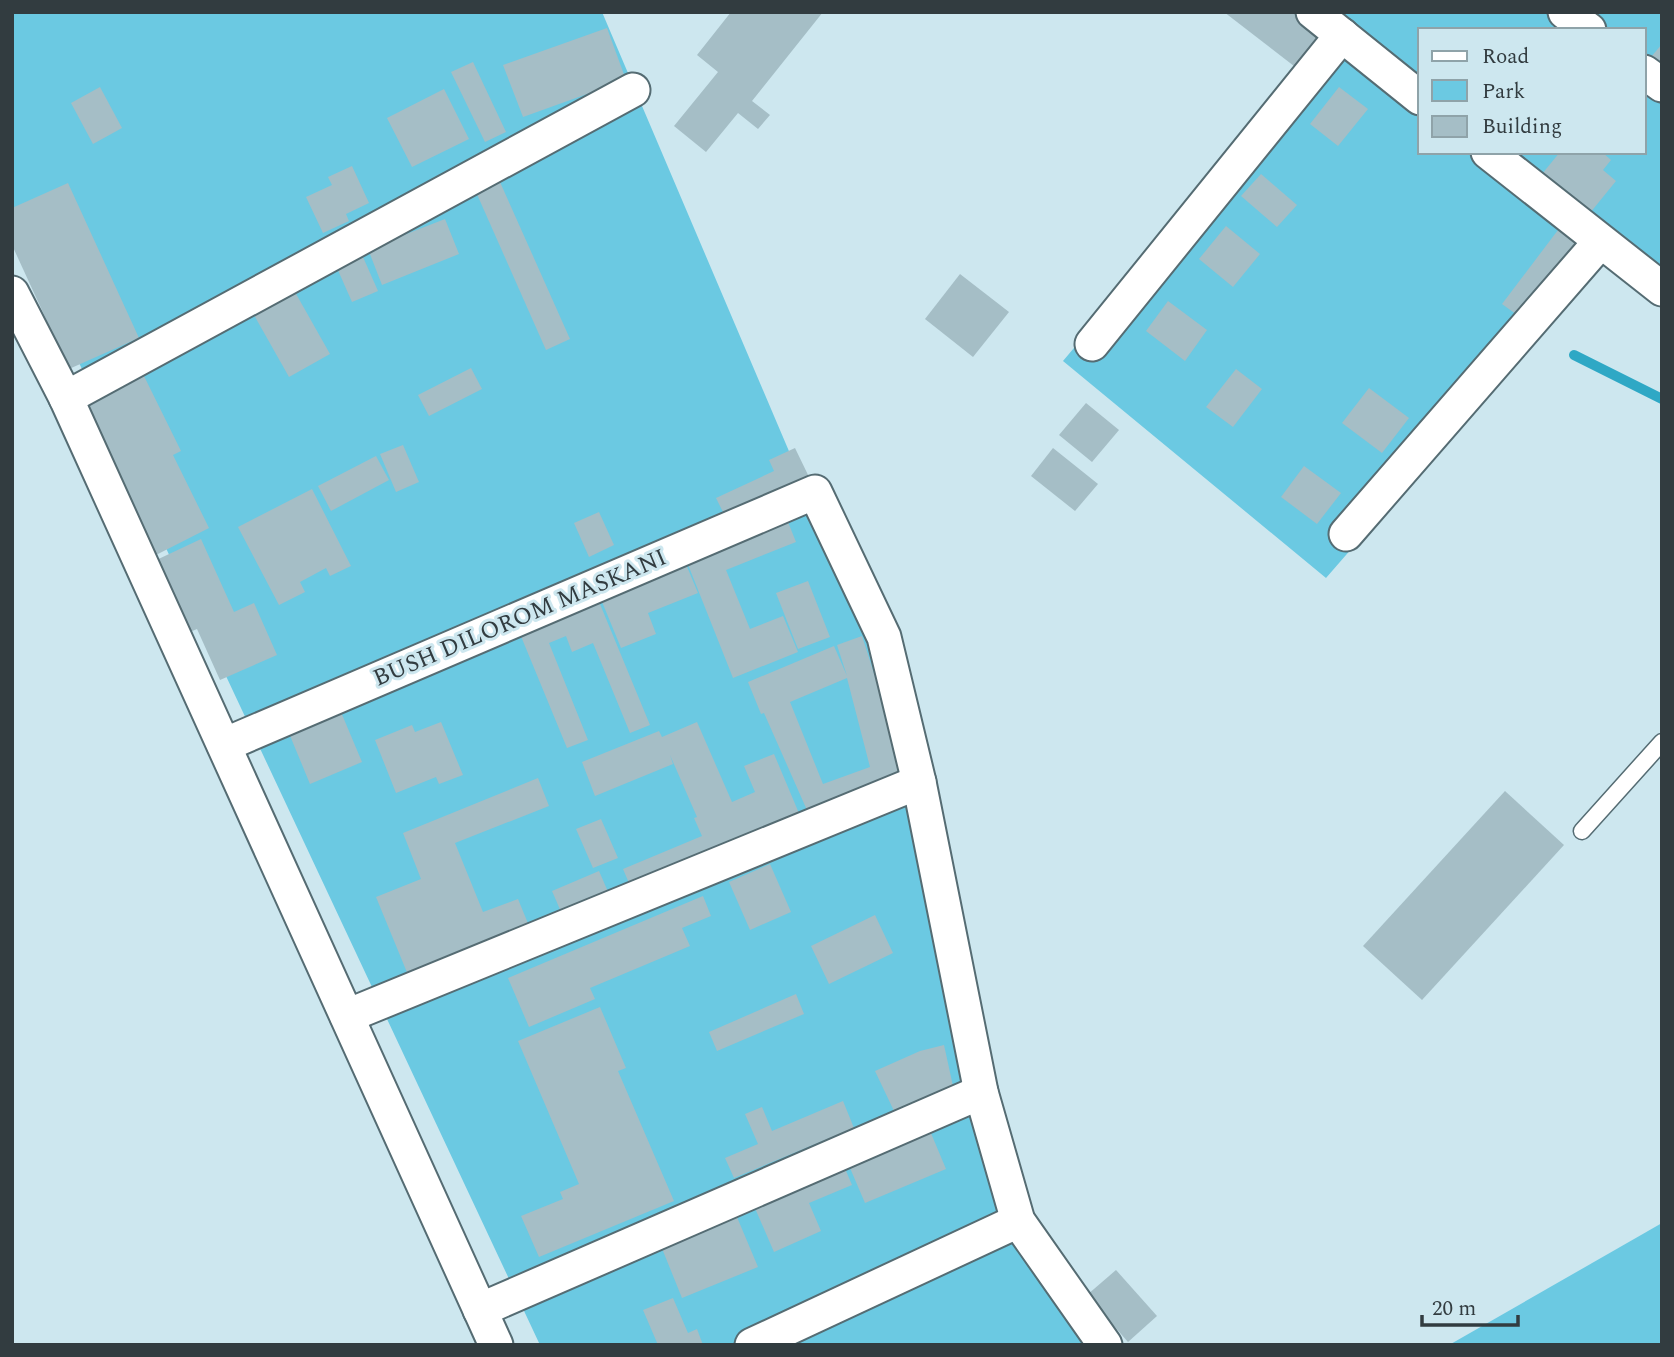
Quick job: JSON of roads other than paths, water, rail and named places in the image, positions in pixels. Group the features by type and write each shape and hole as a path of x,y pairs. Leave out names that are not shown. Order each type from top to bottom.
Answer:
{"street":[{"path":"1313,12 1418,96"},
{"path":"1565,12 1586,28"},
{"path":"1092,344 1342,35"},
{"path":"1646,73 1662,85"},
{"path":"66,398 633,90"},
{"path":"1490,154 1662,289"},
{"path":"1346,534 1600,242"},
{"path":"12,293 66,398 496,1345"},
{"name":"BUSH DILOROM MASKANI","path":"224,745 816,492 884,637 919,782"},
{"path":"347,1016 919,782 981,1092 1018,1221 1105,1345"},
{"path":"480,1310 981,1092"},
{"path":"752,1345 1018,1221"}],"lane":[{"path":"1582,831 1662,742"}],"waterway":[{"path":"1574,355 1662,399"}]}
